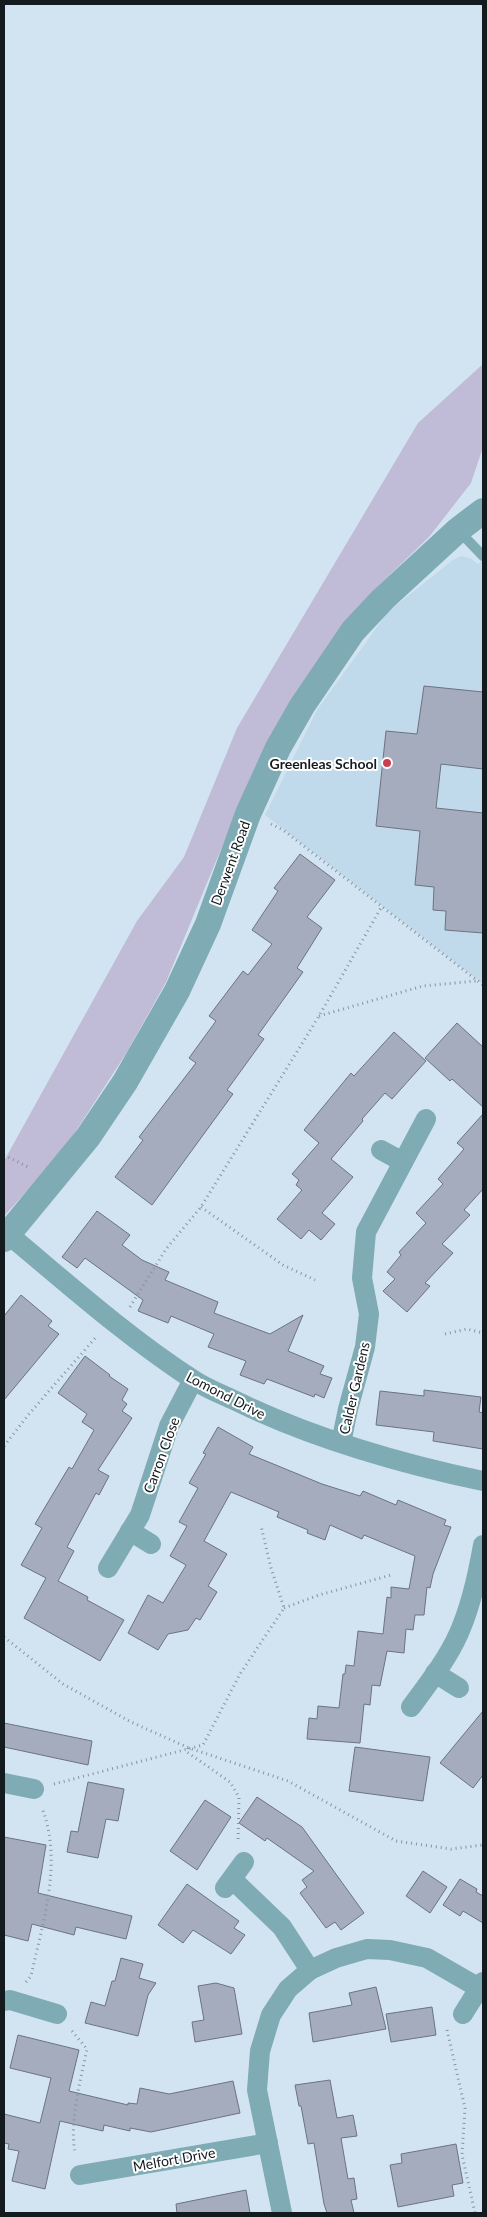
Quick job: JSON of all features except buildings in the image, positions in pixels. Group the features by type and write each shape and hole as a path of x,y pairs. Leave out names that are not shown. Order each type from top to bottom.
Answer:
{"street":[{"name":"Derwent Road","path":"6,1236 88,1137 125,1082 177,992 208,924 248,814 278,748 302,706 353,631 383,599 458,530 483,511"},
{"name":"Calder Gardens","path":"341,1444 348,1409 366,1347 369,1314 362,1278 366,1232 426,1119"},
{"path":"381,1150 402,1162"},
{"name":"Lomond Drive","path":"6,1236 114,1323 193,1380 269,1417 341,1444 422,1468 483,1481"},
{"name":"Carron Close","path":"108,1568 140,1515 169,1426 193,1380"},
{"path":"130,1532 151,1544"},
{"path":"411,1707 435,1673 459,1633 479,1570 483,1545"},
{"path":"435,1673 459,1688"},
{"path":"4,1783 34,1789"},
{"path":"244,1862 228,1884 282,1927 310,1970"},
{"path":"282,2213 257,2090 260,2052 271,2015 288,1989 310,1970 336,1958 367,1949 390,1950 427,1958 481,1985 462,2014"},
{"path":"7,2000 57,2014"},
{"name":"Melfort Drive","path":"80,2175 268,2142"}],"lane":[{"path":"458,530 483,556"}],"path":[{"path":"248,814 283,830 483,985"},
{"path":"4,1446 29,1414 114,1323 166,1249 201,1207 319,1016 382,906"},
{"path":"319,1016 423,986 477,980"},
{"path":"201,1207 283,1265 315,1280"},
{"path":"445,1334 466,1329 483,1333"},
{"path":"261,1526 271,1568 284,1608"},
{"path":"7,2000 31,1976 51,1885 49,1827 34,1789 203,1745 240,1674 284,1608 319,1595 391,1575"},
{"path":"4,1637 63,1684 131,1722 188,1748 288,1781 396,1841 451,1849 483,1845"},
{"path":"188,1748 187,1752 230,1782 239,1797 238,1849 244,1862"},
{"path":"57,2014 88,2049 78,2092 74,2144 80,2175"},
{"path":"462,2014 444,2014 465,2108 462,2155 475,2213"}],"shaded area":[{"path":"483,364 483,447 471,483 429,537 374,590 243,796 166,982 127,1052 72,1137 38,1179 4,1216 4,1161 137,921 184,857 237,728 418,423"},
{"name":"Greenleas School","path":"461,556 470,558 478,564 483,559 483,984 265,815 317,710 388,612 453,560"}],"place":[{"name":"Greenleas School","path":"387,763"}]}
